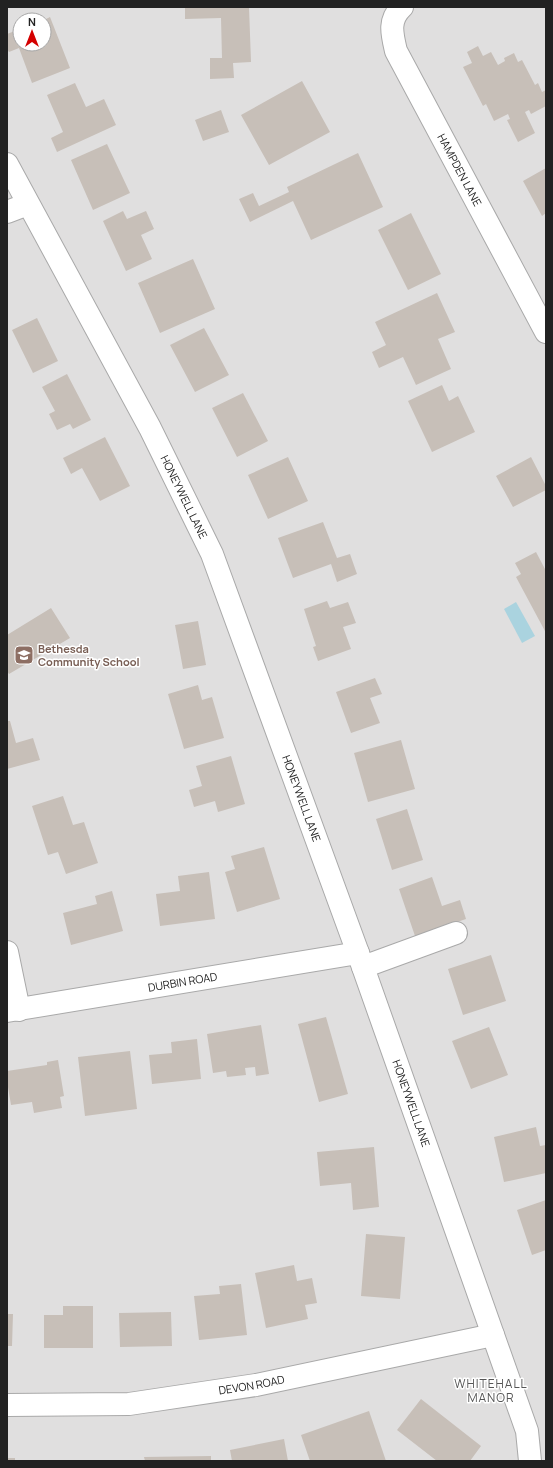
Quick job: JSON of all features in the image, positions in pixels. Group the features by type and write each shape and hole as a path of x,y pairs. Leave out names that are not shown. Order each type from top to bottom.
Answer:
{"street":[{"name":"HAMPDEN LANE","path":"402,7 396,13 392,29 396,51 546,332"},
{"name":"HONEYWELL LANE","path":"7,164 150,428 212,554 360,960 527,1431 530,1461"},
{"path":"7,212 28,204"},
{"name":"DURBIN ROAD","path":"13,1010 360,960 456,934"},
{"path":"7,952 13,1010"},
{"name":"DEVON ROAD","path":"7,1405 129,1404 256,1385 493,1335"}],"shaded area":[{"path":"7,7 546,7 546,1461 7,1461"}],"water":[{"path":"516,602 535,636 522,643 504,609"}],"building":[{"path":"185,7 249,7 251,62 233,63 234,78 210,79 210,58 222,58 221,18 185,19"},
{"path":"52,22 70,68 32,83 20,52 52,52"},
{"path":"12,32 12,51 9,52 7,49 7,34"},
{"path":"478,46 483,56 491,52 498,65 505,61 504,58 514,53 518,62 522,60 535,85 538,83 542,92 546,90 546,106 531,114 529,110 525,112 535,133 518,142 507,120 510,119 508,114 494,121 486,104 483,106 463,67 472,63 467,52"},
{"path":"302,81 330,132 269,165 241,115"},
{"path":"75,83 86,107 104,99 116,125 57,152 51,138 63,132 47,95"},
{"path":"221,110 229,132 203,141 195,120"},
{"path":"107,144 130,193 93,210 71,160"},
{"path":"358,153 383,207 311,240 293,201 250,222 239,199 253,193 259,206 289,192 287,187"},
{"path":"546,168 546,213 542,216 523,181"},
{"path":"123,211 127,219 146,211 154,229 141,235 152,259 126,271 103,221"},
{"path":"411,213 441,274 408,290 378,230"},
{"path":"193,259 215,309 160,333 138,283"},
{"path":"437,293 455,332 438,339 451,369 416,385 403,357 379,368 372,352 386,345 375,322"},
{"path":"37,318 58,361 33,373 12,330"},
{"path":"204,328 229,375 195,392 170,345"},
{"path":"67,374 91,420 73,429 70,424 57,430 49,414 55,411 42,387"},
{"path":"442,385 449,401 458,396 475,432 432,452 408,401"},
{"path":"243,393 268,441 237,457 212,408"},
{"path":"105,437 130,486 100,501 82,468 71,474 63,458"},
{"path":"288,457 308,501 268,519 248,475"},
{"path":"531,457 546,486 546,490 513,507 496,476"},
{"path":"323,522 337,558 350,554 357,574 337,582 331,564 293,578 278,538"},
{"path":"536,552 546,571 546,633 516,577 521,574 515,563"},
{"path":"327,601 330,608 348,602 356,623 343,627 351,649 318,661 313,647 316,646 304,609"},
{"name":"Bethesda Community School","path":"51,608 70,638 9,674 7,671 7,635"},
{"path":"198,621 206,665 183,669 175,625"},
{"path":"375,678 382,694 370,698 380,723 351,733 336,692"},
{"path":"198,685 202,700 212,697 224,738 184,749 168,694"},
{"path":"7,721 10,721 16,743 33,738 40,760 7,769"},
{"path":"401,740 415,789 368,802 354,753"},
{"path":"231,756 245,804 218,812 215,801 194,807 189,790 202,786 196,766"},
{"path":"63,796 73,825 84,822 98,863 66,874 58,852 48,855 32,806"},
{"path":"407,809 423,860 392,870 376,819"},
{"path":"264,847 280,899 237,912 225,872 235,869 231,856"},
{"path":"209,872 215,919 160,926 156,894 180,891 178,876"},
{"path":"432,877 442,906 460,900 466,919 415,936 399,889"},
{"path":"112,891 123,931 71,945 63,913 97,904 95,896"},
{"path":"491,955 506,1001 463,1015 448,969"},
{"path":"326,1017 348,1094 319,1102 298,1024"},
{"path":"261,1025 269,1074 256,1076 255,1067 245,1068 246,1075 227,1077 226,1071 213,1073 207,1034"},
{"path":"489,1027 508,1075 471,1089 452,1041"},
{"path":"197,1039 201,1079 152,1084 149,1055 172,1053 171,1042"},
{"path":"130,1051 137,1109 85,1116 78,1057"},
{"path":"58,1060 64,1096 60,1097 62,1108 34,1113 32,1102 11,1105 7,1071 47,1065 47,1062"},
{"path":"536,1127 540,1146 546,1145 546,1173 504,1182 494,1137"},
{"path":"374,1147 379,1207 353,1210 351,1183 320,1186 317,1152"},
{"path":"546,1200 546,1250 532,1255 517,1210"},
{"path":"366,1234 405,1237 400,1299 361,1296"},
{"path":"294,1265 297,1281 312,1278 317,1303 305,1305 308,1319 266,1328 255,1273"},
{"path":"241,1284 247,1335 199,1340 194,1296 220,1294 219,1286"},
{"path":"63,1306 93,1306 93,1348 44,1348 44,1315 63,1315"},
{"path":"171,1312 172,1346 120,1347 119,1313"},
{"path":"7,1314 13,1314 12,1346 7,1346"},
{"path":"421,1399 481,1446 470,1461 437,1461 397,1430"},
{"path":"369,1411 386,1461 310,1461 301,1435"},
{"path":"284,1439 288,1461 232,1461 230,1450"},
{"path":"211,1456 211,1461 145,1461 144,1457"},
{"path":"7,1458 15,1458 15,1461 7,1461"}],"place":[{"name":"Bethesda Community School","path":"24,655"}],"district":[{"name":"WHITEHALL MANOR","path":"491,1391"}]}
